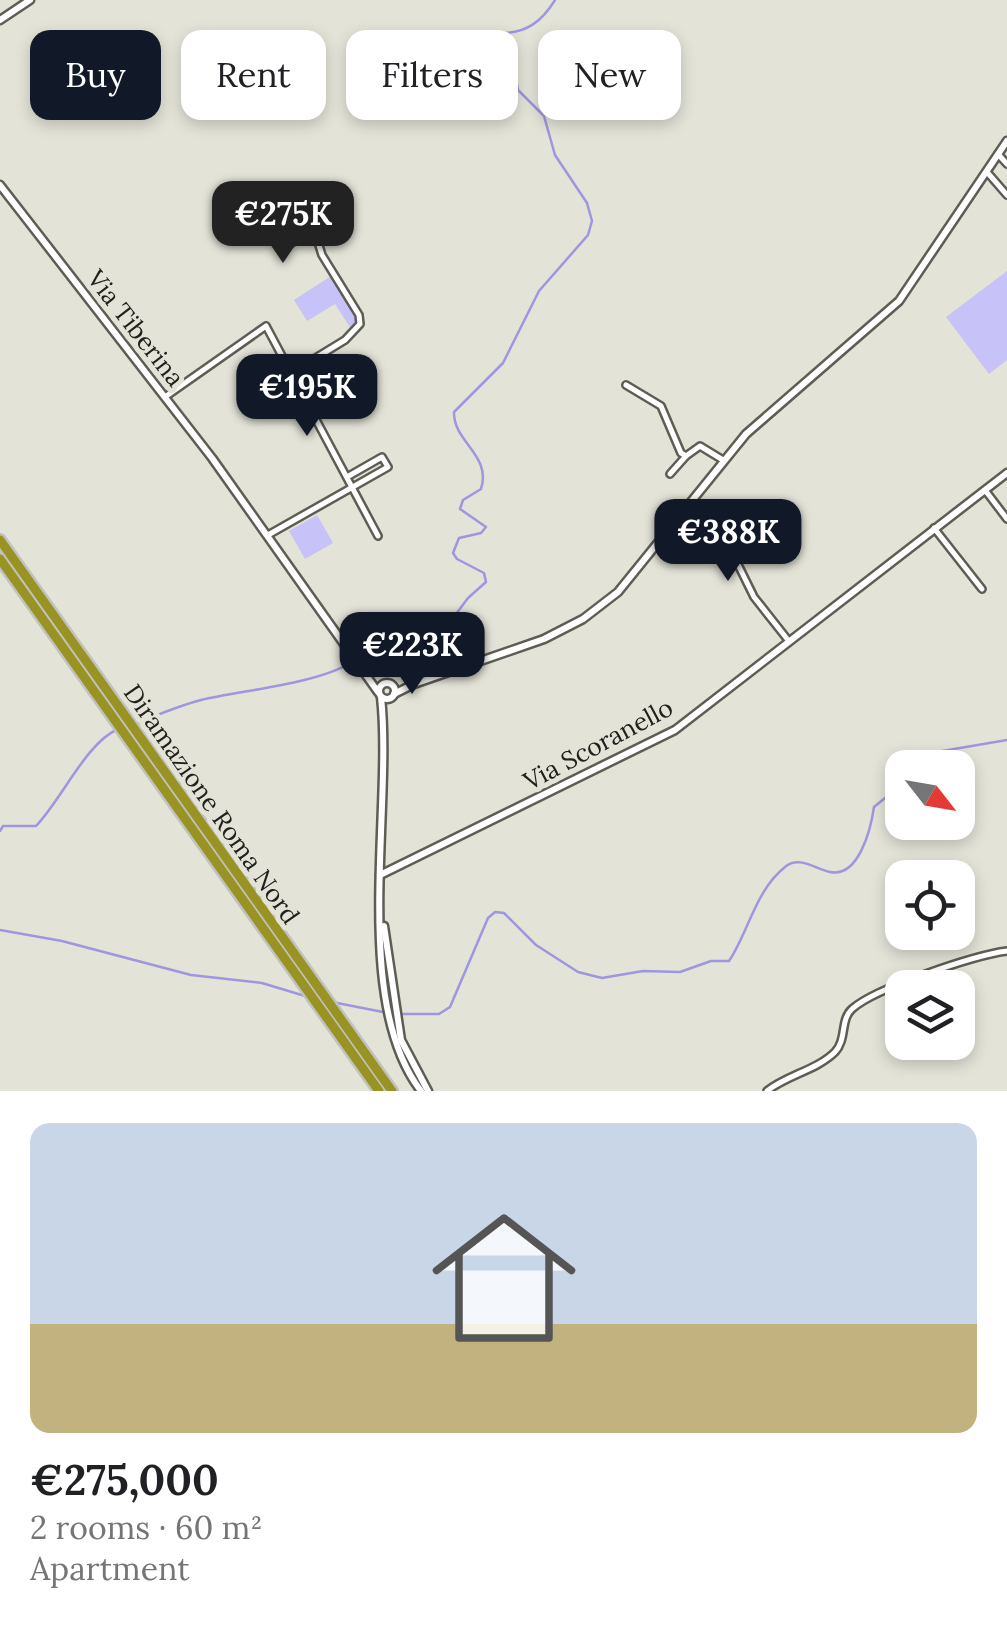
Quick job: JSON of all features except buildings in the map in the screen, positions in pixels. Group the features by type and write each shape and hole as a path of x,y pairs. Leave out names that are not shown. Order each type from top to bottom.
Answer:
{"highway":[{"name":"Diramazione Roma Nord","path":"0,540 379,1091"},
{"name":"Diramazione Roma Nord","path":"0,559 121,720"},
{"name":"Diramazione Roma Nord","path":"132,736 392,1091"}],"main road":[{"path":"0,20 30,0"},
{"path":"414,684 382,684 380,694 393,696 414,684 528,646 589,615 632,577 723,460 757,424 895,306 1007,141"},
{"name":"Via Tiberina","path":"0,185 165,397 380,694 380,904 394,1024 424,1091"},
{"name":"Via Scoranello","path":"380,876 661,738 1007,472"},
{"path":"365,671 390,684 393,696 383,720"}],"street":[{"path":"998,154 1007,164"},
{"path":"986,172 1007,195"},
{"path":"291,373 346,340 360,324 359,314 322,255 298,202"},
{"path":"267,226 282,248 313,230"},
{"path":"165,397 266,326 378,536"},
{"path":"626,385 661,406 678,450 686,456"},
{"path":"670,474 700,446 723,460"},
{"path":"268,535 388,467 382,457 346,476"},
{"path":"985,490 1007,519"},
{"path":"689,504 715,520 754,597 788,640"},
{"path":"934,528 982,589"},
{"path":"767,1091 835,1052 843,1038 848,1014 858,1005 946,967 1007,951"}],"shaded area":[{"path":"1007,271 1007,360 989,374 946,317"},
{"path":"331,276 358,322 351,329 335,304 307,321 294,300"},
{"path":"317,515 333,543 305,559 289,531"}],"waterway":[{"path":"359,657 399,636 444,630 468,598 486,582 484,573 453,553 459,538 481,533 486,527 460,509 463,500 481,489 483,477 477,458 459,432 454,412 503,363 539,291 588,235 592,221 587,203 555,155 544,116 518,90 514,67 499,41 502,33 533,24 555,0"},
{"path":"135,724 192,702 300,681 352,662"},
{"path":"0,831 3,826 36,826 95,746 118,729"},
{"path":"948,750 1007,740"},
{"path":"401,1014 439,1014 450,1007 488,918 495,912 504,913 536,945 578,972 602,978 643,971 680,972 711,961 729,961 759,899 775,877 796,862 830,872 849,867 862,850 874,807 885,798"},
{"path":"0,930 62,941 191,975 262,983 305,996"},
{"path":"332,1002 388,1013"}]}
